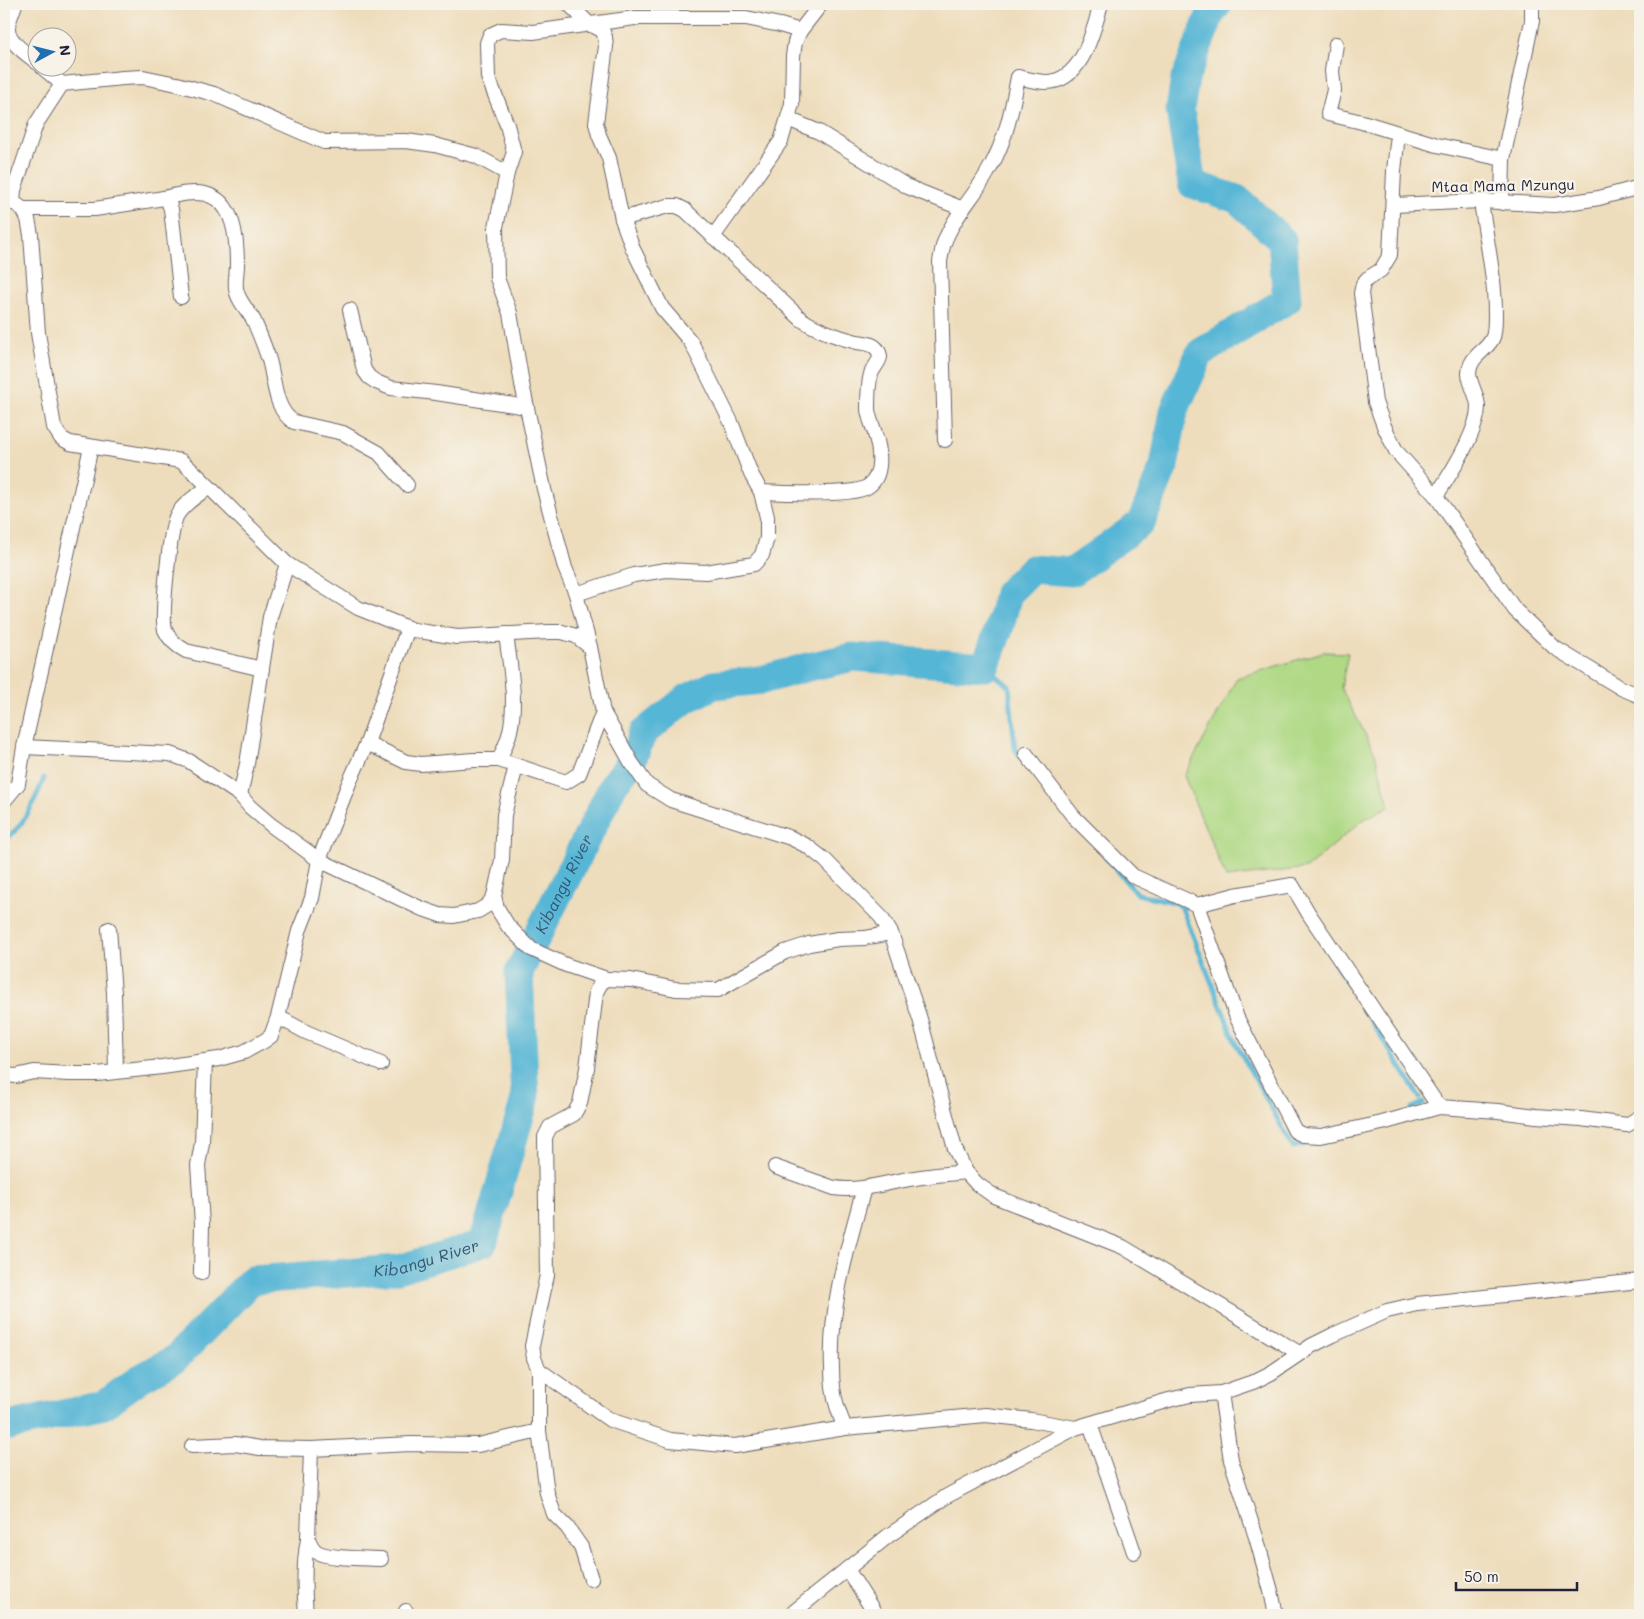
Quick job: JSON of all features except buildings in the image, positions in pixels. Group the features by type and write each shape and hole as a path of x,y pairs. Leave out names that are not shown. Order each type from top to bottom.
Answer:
{"street":[{"path":"15,4 6,31 14,42 28,54"},
{"path":"569,4 589,24 602,30 605,37 606,46 596,124 610,158 622,219 633,250 662,308 690,342 698,356 731,422 751,474 761,492 767,517 767,538 762,555 754,564 706,572 666,570 634,574 576,594"},
{"path":"713,237 781,142 792,104 795,42 800,31 821,4"},
{"path":"945,440 940,262 944,243 963,210 990,170 1002,145 1012,112 1018,77 1046,82 1068,75 1083,56 1101,4"},
{"path":"1502,203 1503,159 1530,30 1532,4"},
{"path":"800,31 746,18 635,18 533,32 501,30 490,35 487,43 488,77 507,125 514,152 507,173 496,228 496,278 510,313 544,489 565,568 576,594 590,647 603,712 631,762 647,785 671,800 791,838 807,846 825,860 881,917 891,933 920,1019 955,1149 966,1172 977,1184 994,1196 1123,1247 1299,1353"},
{"path":"1336,44 1332,71 1334,90 1328,114 1362,122 1398,134 1503,159"},
{"path":"55,78 62,84 143,77 214,94 324,142 406,141 435,145 476,156 507,173"},
{"path":"13,205 14,190 36,124 62,84"},
{"path":"788,119 819,132 908,187 963,210"},
{"path":"1398,134 1394,171 1394,205 1390,255 1381,270 1367,279 1361,293 1375,402 1384,426 1396,451 1436,496 1515,610 1555,648 1621,688 1640,696"},
{"name":"Mtaa Mama Mzungu","path":"1394,205 1481,201 1554,205 1572,204 1640,187"},
{"path":"13,205 95,209 186,194 206,194 224,206 229,212 235,239 236,288 238,296 258,332 269,360 278,401 286,417 294,422 343,433 379,453 407,486"},
{"path":"164,198 168,201 171,209 181,297"},
{"path":"1436,496 1457,463 1477,418 1478,406 1469,375 1472,362 1493,337 1495,301 1492,267 1481,201"},
{"path":"13,205 28,219 31,236 38,333 54,427 61,438 70,443 181,461 209,486 287,564 358,608 408,628 456,637 562,632 576,636 590,647"},
{"path":"622,219 668,206 677,206 685,210 810,326 856,342 874,346 880,355 871,374 868,400 868,412 876,435 879,457 878,472 875,479 868,487 854,491 761,492"},
{"path":"350,310 364,370 376,382 391,388 527,407"},
{"path":"4,801 18,784 24,747 91,447"},
{"path":"209,486 184,506 176,516 170,550 164,615 165,628 168,637 186,651 262,669"},
{"path":"240,795 247,764 270,617 287,564"},
{"path":"4,1075 16,1076 34,1072 69,1074 116,1072 219,1059 244,1052 270,1036 278,1017 299,931 312,898 319,860 349,783 367,744 408,628"},
{"path":"499,760 510,733 513,715 512,686 506,634"},
{"path":"367,744 406,762 421,764 499,760 566,782 579,774 603,712"},
{"path":"24,747 170,754 188,761 240,795 250,807 271,825 319,860 387,893 440,915 454,916 478,911 488,905 494,896 502,860 504,815 516,766"},
{"path":"1026,754 1073,816 1133,876 1197,905 1292,885 1309,914 1438,1107"},
{"path":"494,896 497,908 508,926 531,949 566,965 607,979 631,980 676,989 718,990 785,952 809,944 891,933"},
{"path":"1197,905 1237,1018 1295,1131 1303,1135 1321,1136 1382,1123 1438,1107 1627,1124 1640,1118"},
{"path":"109,929 114,993 116,1072"},
{"path":"607,979 601,983 596,992 587,1068 580,1103 574,1114 550,1127 545,1137 547,1276 532,1346 534,1358 540,1370 610,1420 670,1440 735,1446 845,1428 986,1415 1074,1428"},
{"path":"278,1017 306,1032 380,1064"},
{"path":"201,1274 202,1224 198,1165 202,1142 205,1061"},
{"path":"775,1167 844,1190 864,1188 916,1177 966,1172"},
{"path":"845,1428 836,1405 832,1379 831,1345 836,1298 864,1188"},
{"path":"790,1615 888,1536 947,1496 1074,1428 1169,1400 1221,1393 1253,1382 1271,1373 1299,1353 1333,1335 1387,1311 1410,1305 1640,1281"},
{"path":"540,1370 539,1431 547,1493 554,1514 567,1526 581,1547 591,1579"},
{"path":"1221,1393 1231,1460 1256,1537 1276,1615"},
{"path":"1090,1424 1134,1552"},
{"path":"192,1446 235,1444 260,1448 311,1449 411,1444 478,1445 539,1431"},
{"path":"306,1615 304,1593 311,1449"},
{"path":"308,1538 312,1547 317,1552 330,1556 381,1559"},
{"path":"847,1570 876,1615"}],"green space":[{"path":"1323,652 1348,653 1341,688 1375,753 1389,806 1363,820 1307,868 1226,878 1184,776 1237,678"}],"waterway":[{"name":"Kibangu River","path":"4,1424 9,1426 104,1405 139,1379 175,1359 252,1280 398,1269 483,1243 525,1099 519,972 614,784 631,762 643,733 686,699 714,685 762,680 853,657 985,667 1000,626 1008,593 1032,569 1072,572 1141,523 1164,466 1174,411 1200,353 1287,300 1282,240 1237,199 1192,184 1180,110 1185,79 1211,13 1218,4"},
{"path":"985,667 1009,686 1015,749 1022,758"},
{"path":"4,841 24,820 44,778"},
{"path":"1106,858 1137,894 1174,902 1182,908 1236,1044 1293,1147 1317,1141"},
{"path":"1336,965 1420,1098"},
{"path":"1412,1108 1423,1103"}]}
